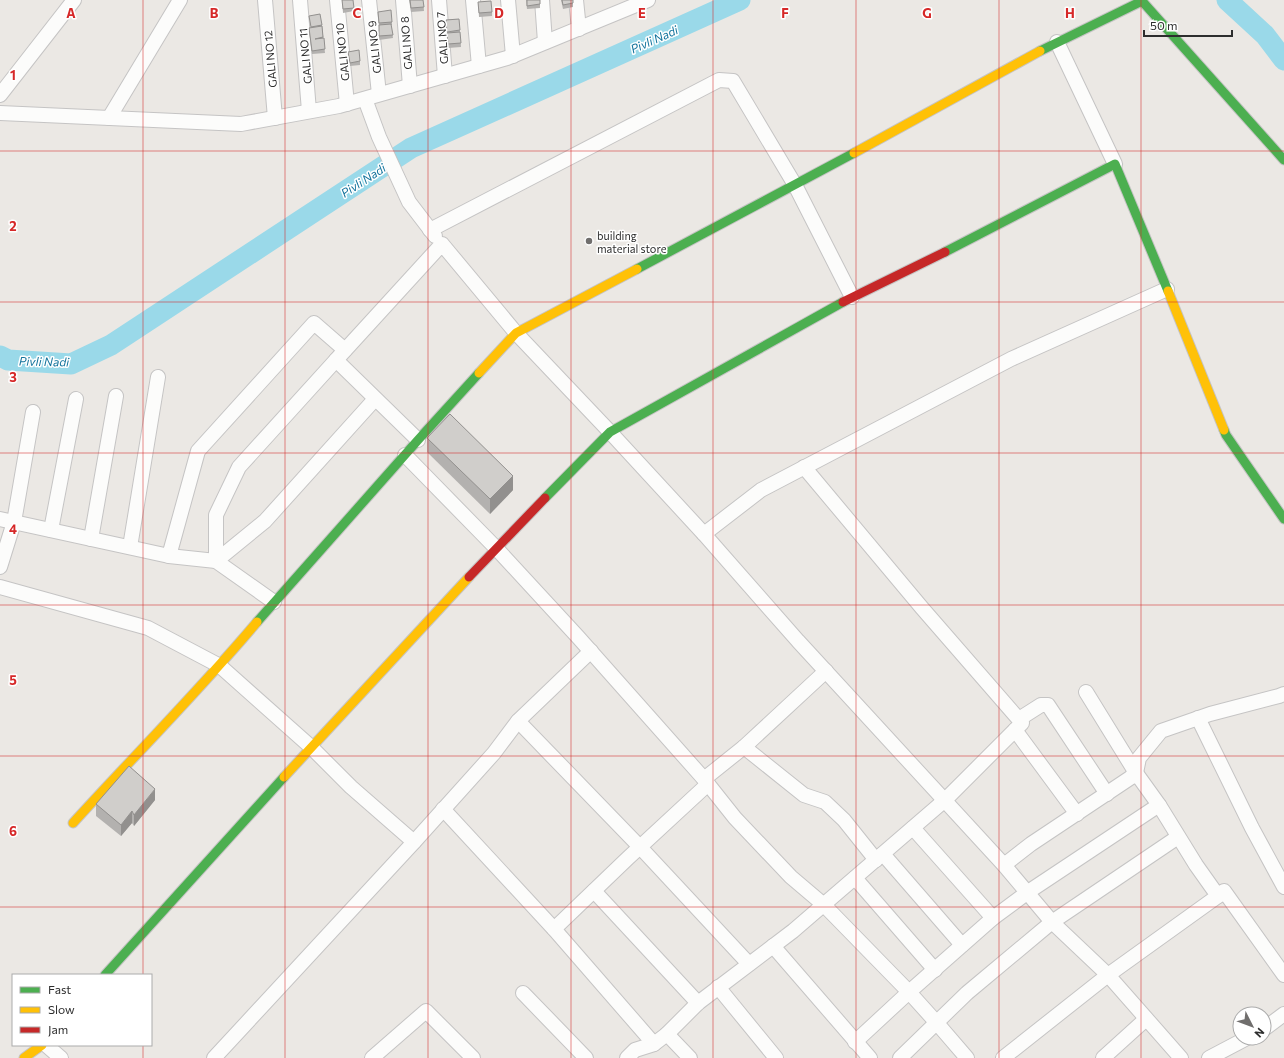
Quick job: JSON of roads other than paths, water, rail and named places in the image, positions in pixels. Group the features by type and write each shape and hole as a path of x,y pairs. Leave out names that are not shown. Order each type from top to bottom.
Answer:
{"street":[{"path":"0,95 74,0"},
{"path":"109,118 180,0"},
{"name":"GALI NO 12","path":"265,0 275,118"},
{"name":"GALI NO 11","path":"300,0 309,111"},
{"name":"GALI NO 10","path":"337,0 347,104"},
{"name":"GALI NO 9","path":"369,0 379,94"},
{"name":"GALI NO 8","path":"403,0 410,86"},
{"name":"GALI NO 7","path":"440,0 445,76"},
{"path":"473,0 479,66"},
{"path":"508,0 513,56"},
{"path":"542,0 546,42"},
{"path":"576,0 579,29"},
{"path":"0,113 241,124 347,104 513,56 648,0"},
{"path":"73,823 132,758 220,666 274,602 418,440 516,333 794,185 1056,42 1142,1 1284,160"},
{"path":"1056,42 1115,164 1226,436 1284,519"},
{"path":"430,230 719,80 733,81 794,185 852,297"},
{"path":"365,99 379,137 409,202 430,230 516,333 704,534 826,671 1004,865 1052,922 1108,975 1181,1058"},
{"path":"107,974 311,747 496,548 610,432 852,297 977,236 1115,164"},
{"path":"216,561 216,515 240,467 442,244"},
{"path":"704,534 761,490 804,467 1011,359 1167,289"},
{"path":"169,556 198,452 314,323 375,399 418,440"},
{"path":"130,547 158,378"},
{"path":"92,539 116,396"},
{"path":"51,530 76,399"},
{"path":"216,561 265,521 375,399"},
{"path":"0,567 7,520 33,412"},
{"path":"405,455 496,548 591,651 706,781 740,824 791,877 824,905 909,992 967,1058"},
{"path":"804,467 922,608 1017,725 1077,814"},
{"path":"7,520 169,556 216,561 274,602"},
{"path":"0,587 148,628 220,666 311,747 351,787 414,842"},
{"path":"214,1058 414,842 494,753 518,721 591,651"},
{"path":"554,929 640,847 706,781 826,671"},
{"path":"1086,692 1136,773 1159,805 1178,837 1218,896"},
{"path":"1004,865 1031,844 1108,794 1136,773 1138,758 1161,731 1198,718 1284,694"},
{"path":"628,1058 635,1050 654,1044 667,1034 698,1003 824,905 945,800 1017,725 1041,705 1048,705 1108,794"},
{"path":"1198,718 1252,828 1284,887"},
{"path":"518,721 640,847 749,964"},
{"path":"744,747 804,795 825,802 880,857 962,945"},
{"path":"855,1042 993,918 1028,892 1159,805"},
{"path":"443,809 554,929 654,1044"},
{"path":"914,828 993,918"},
{"path":"900,1058 966,992 1052,922 1178,837"},
{"path":"855,878 935,970"},
{"path":"594,891 698,1003"},
{"path":"1003,1058 1108,975 1224,891 1284,975"},
{"path":"773,946 870,1058"},
{"path":"718,987 776,1058"},
{"path":"523,993 586,1058"},
{"path":"372,1058 426,1011 473,1058"},
{"path":"1272,1023 1284,1014"},
{"path":"1103,1058 1146,1019"},
{"path":"667,1034 690,1058"},
{"path":"24,1058 41,1046"},
{"path":"47,1046 61,1058"},
{"path":"1209,1058 1232,1046"}],"waterway":[{"name":"Pivli Nadi","path":"0,356 8,360 71,364 111,345 411,148 740,0"},
{"name":"Pivli Nadi","path":"1227,0 1265,35 1284,60"}],"place":[{"name":"building material store","path":"589,241"}]}
